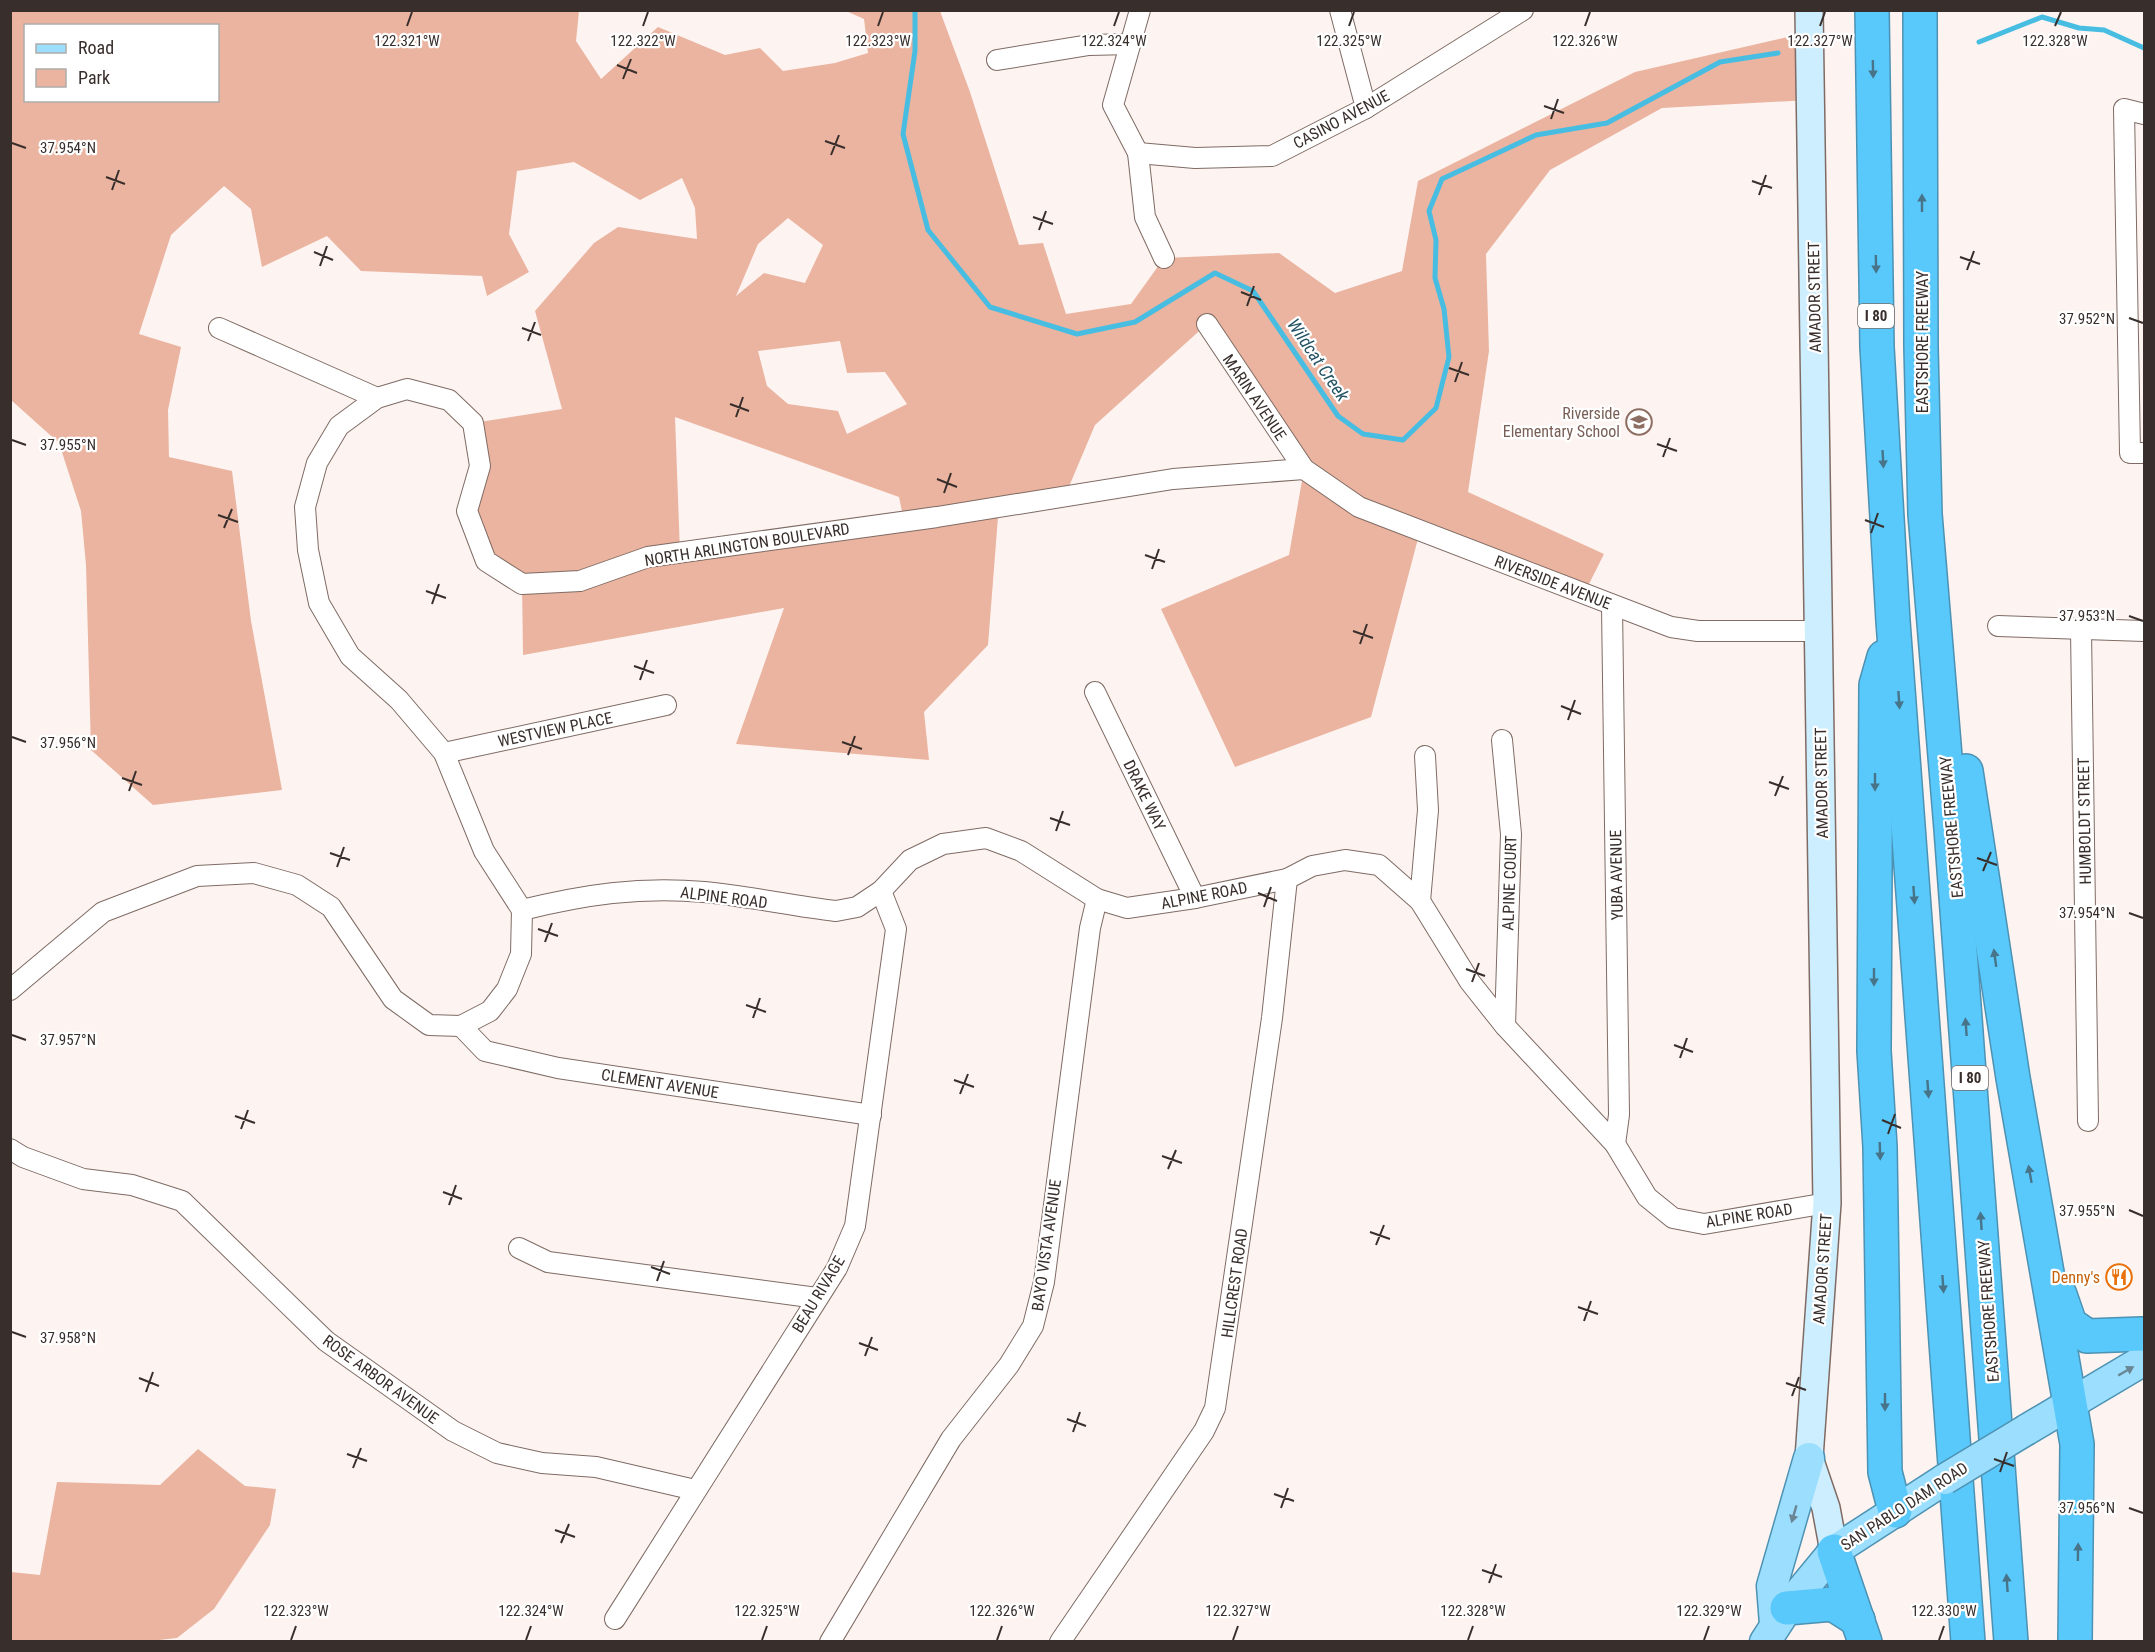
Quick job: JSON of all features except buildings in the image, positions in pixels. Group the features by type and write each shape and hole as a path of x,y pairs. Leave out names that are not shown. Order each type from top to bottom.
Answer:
{"highway":[{"name":"I 80","path":"1872,10 1877,347 1893,621 1968,1641"},
{"name":"EASTSHORE FREEWAY","path":"1920,10 1921,347 1925,514 1952,830 2011,1641"},
{"path":"1922,167 1939,10"},
{"path":"1925,514 2013,1078 2077,1444 2079,1483 2075,1641"},
{"path":"1893,621 1876,685 1874,976 1885,1353 1885,1472 1895,1511"},
{"path":"2044,1252 2070,1323 2087,1336 2144,1342"},
{"path":"1834,1551 1862,1631"},
{"path":"1776,1624 1833,1604 1862,1631"}],"main road":[{"path":"2071,1403 2088,1372 2144,1342"},
{"name":"SAN PABLO DAM ROAD","path":"1776,1624 1834,1551 1945,1479 2071,1403"},
{"path":"1776,1624 1772,1586 1809,1458"}],"street":[{"path":"1140,10 1113,105 1138,153 1145,217 1164,258"},
{"path":"1340,10 1366,108"},
{"name":"CASINO AVENUE","path":"1138,153 1195,158 1272,156 1366,108 1523,10"},
{"name":"AMADOR STREET","path":"1809,10 1827,1203 1809,1458 1826,1508 1834,1551"},
{"path":"997,60 1089,45 1130,44"},
{"path":"2145,114 2124,109 2130,453 2145,453"},
{"name":"MARIN AVENUE","path":"1207,324 1304,469"},
{"path":"219,328 377,398"},
{"name":"NORTH ARLINGTON BOULEVARD","path":"522,910 484,851 444,753 399,700 350,656 319,603 308,550 305,507 317,463 339,426 377,398 407,389 449,400 473,423 480,466 467,511 486,561 522,584 580,580 648,557 937,517 1173,479 1304,469"},
{"name":"RIVERSIDE AVENUE","path":"1304,469 1359,507 1671,627 1698,631 1819,631"},
{"name":"YUBA AVENUE","path":"1612,606 1619,1115 1615,1144"},
{"path":"1998,626 2145,631"},
{"name":"HUMBOLDT STREET","path":"2081,630 2088,1121"},
{"name":"DRAKE WAY","path":"1095,692 1195,898"},
{"name":"WESTVIEW PLACE","path":"444,753 666,705"},
{"name":"ALPINE COURT","path":"1502,740 1511,834 1505,1026"},
{"path":"1420,901 1428,810 1425,756"},
{"name":"ALPINE ROAD","path":"522,910 583,895 639,890 704,891 836,911 857,906 881,891 910,860 944,844 986,838 1021,851 1097,899 1127,908 1195,898 1287,879 1312,866 1345,860 1379,865 1420,901 1470,982 1505,1026 1615,1144 1647,1197 1673,1218 1704,1224 1827,1203"},
{"path":"10,990 103,912 197,876 254,873 297,885 331,907 393,999 429,1025 460,1026 490,1011 507,989 521,954 522,910"},
{"name":"HILLCREST ROAD","path":"1060,1641 1204,1431 1215,1408 1272,1018 1287,879"},
{"name":"BEAU RIVAGE","path":"615,1619 837,1268 855,1226 896,929 881,891"},
{"name":"BAYO VISTA AVENUE","path":"830,1641 951,1438 1009,1365 1033,1326 1044,1282 1090,928 1097,899"},
{"name":"CLEMENT AVENUE","path":"460,1026 485,1051 548,1065 871,1115"},
{"name":"ROSE ARBOR AVENUE","path":"10,1149 22,1157 83,1179 132,1185 182,1201 326,1341 453,1431 497,1453 542,1463 596,1467 695,1490"},
{"path":"519,1248 548,1262 817,1298"}],"green space":[{"path":"10,11 579,11 576,41 601,79 658,27 725,55 760,48 783,71 835,63 868,53 864,19 846,11 940,11 970,92 1019,245 1043,243 1066,314 1131,304 1164,258 1279,253 1335,293 1402,271 1418,181 1635,72 1809,32 1810,100 1662,108 1550,170 1486,254 1489,351 1468,492 1604,554 1584,594 1420,531 1371,717 1235,767 1161,609 1289,555 1304,469 1207,324 1095,425 1065,496 998,517 988,645 924,712 929,760 736,744 784,608 523,655 522,584 486,561 467,511 473,423 562,409 535,311 594,243 618,227 697,239 695,208 682,178 640,200 574,162 517,171 509,234 529,272 487,296 482,276 361,271 327,236 262,267 251,209 224,186 171,235 139,334 181,347 168,410 169,457 232,471 251,621 282,790 153,805 91,750 86,565 81,511 59,443 11,400","holes":["788,218 823,245 805,283 764,273 736,296 758,244","840,341 847,373 885,372 907,404 847,434 838,411 788,404 767,386 758,351","675,417 899,497 904,521 680,552"]},
{"path":"198,1449 245,1486 276,1489 270,1525 214,1609 177,1638 141,1642 11,1641 11,1572 40,1575 57,1482 160,1485"}],"waterway":[{"name":"Wildcat Creek","path":"915,10 915,51 903,134 928,230 990,307 1077,334 1135,322 1215,273 1253,291 1338,416 1363,434 1403,440 1436,408 1449,357 1444,309 1435,278 1436,240 1429,211 1442,179 1536,135 1607,123 1720,62 1778,53"},
{"name":"Wildcat Creek","path":"1979,42 2042,17 2079,28 2104,30 2144,48"}],"place":[{"name":"Riverside Elementary School","path":"1639,422"},
{"name":"Denny's","path":"2119,1277"}]}
